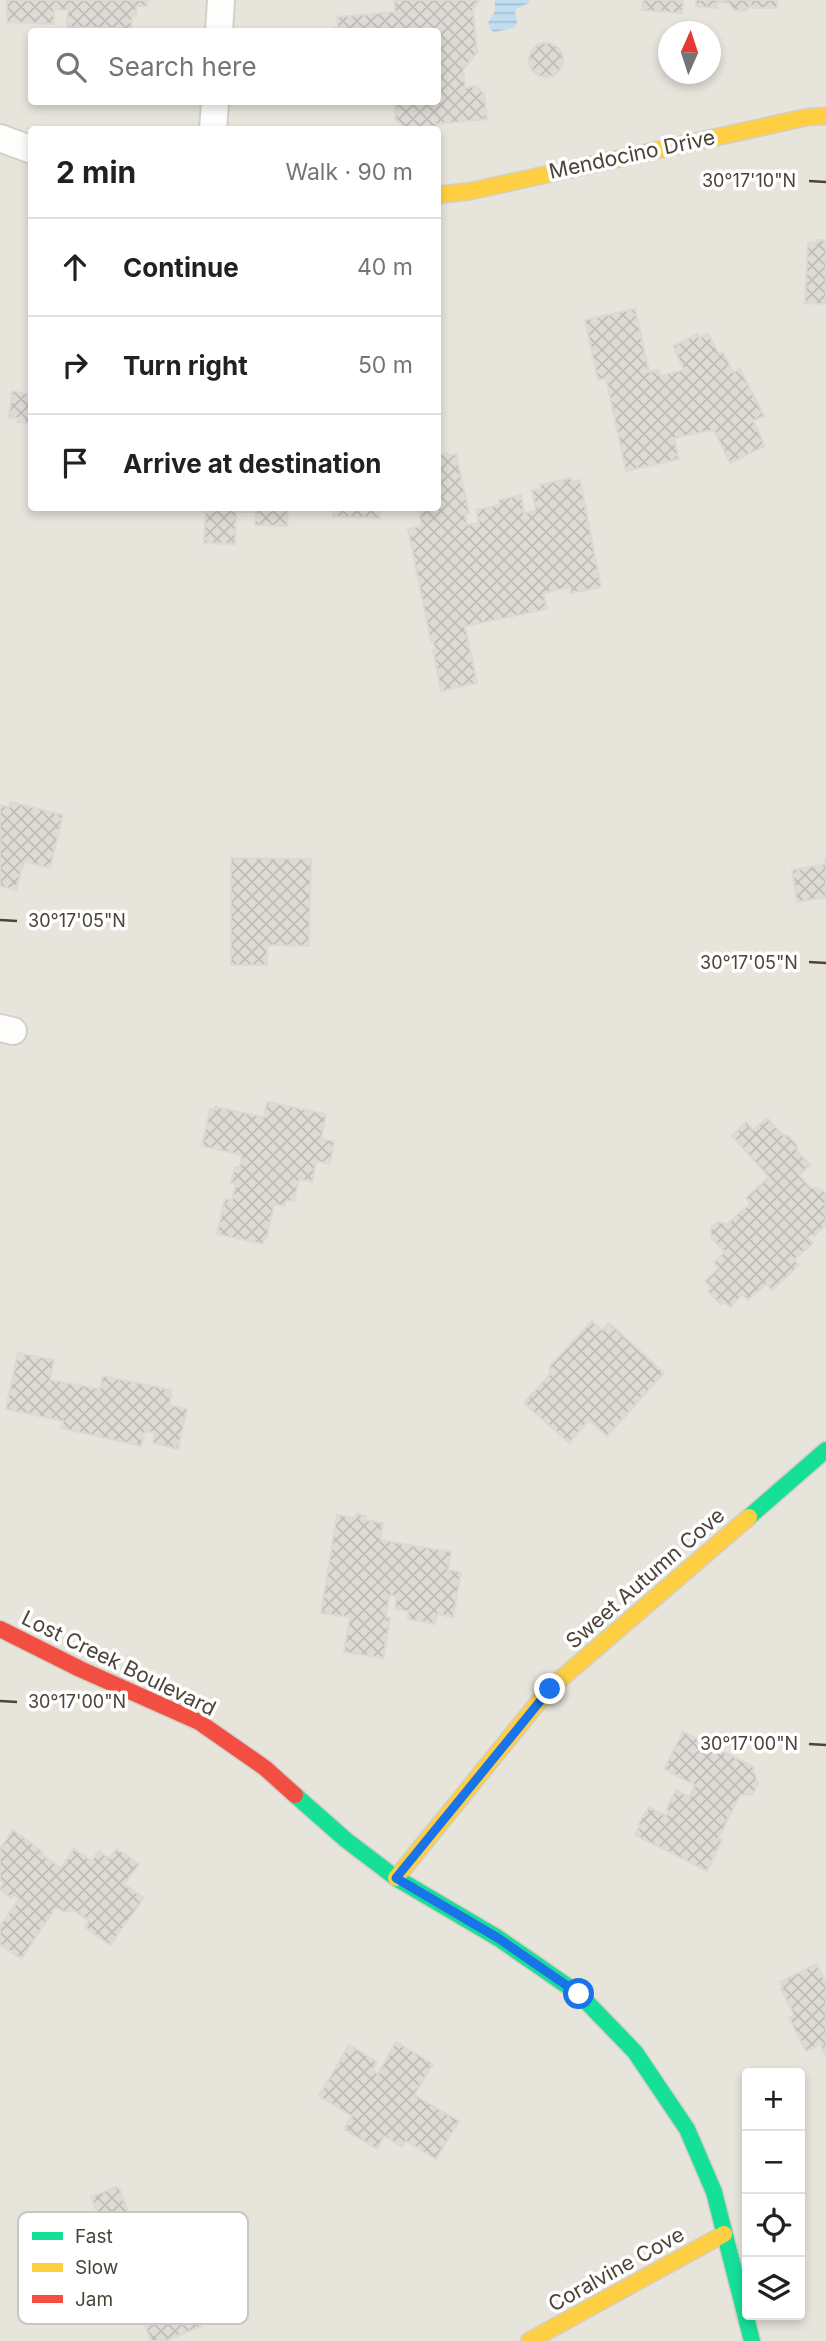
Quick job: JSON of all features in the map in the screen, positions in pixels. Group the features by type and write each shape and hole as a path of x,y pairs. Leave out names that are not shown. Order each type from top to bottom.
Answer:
{"street":[{"path":"219,28 221,0"},
{"path":"213,126 215,105"},
{"name":"Mendocino Drive","path":"441,195 471,191 808,117 826,116"},
{"path":"0,138 28,148"},
{"name":"Sweet Autumn Cove","path":"396,1878 550,1689 826,1450"},
{"name":"Lost Creek Boulevard","path":"0,1629 80,1669 199,1722 265,1768 346,1840 396,1878 498,1938 579,1994 635,2052 687,2129 714,2192 752,2341"},
{"name":"Coralvine Cove","path":"529,2341 724,2234"}],"shaded area":[{"path":"0,0 826,0 826,2341 0,2341"}],"water":[{"path":"495,0 530,0 517,8 514,28 494,32 488,23 495,11"}],"building":[{"path":"7,0 147,0 147,6 136,6 136,16 132,15 131,28 67,27 68,10 54,9 54,24 7,22"},
{"path":"394,0 479,0 473,9 477,52 463,70 465,88 476,86 484,94 487,119 436,124 437,126 403,126 395,119 396,105 441,105 441,28 333,28 338,27 337,17 395,12"},
{"path":"643,0 683,0 682,13 642,10"},
{"path":"696,0 777,0 777,8 753,8 751,5 746,11 734,10 729,3 717,2 717,8 696,6"},
{"path":"546,43 558,48 563,60 558,72 546,77 534,72 529,60 534,48"},
{"path":"817,240 826,240 826,304 805,303 808,243 817,243"},
{"path":"635,309 649,372 659,370 660,376 684,370 673,346 698,334 699,338 708,333 719,354 723,352 733,372 740,369 764,416 753,421 765,446 730,463 714,430 674,438 679,459 626,471 606,378 598,380 585,320"},
{"path":"12,391 28,394 28,423 17,422 18,418 9,417"},
{"path":"441,454 456,454 469,513 465,514 467,525 479,523 476,510 500,505 499,500 521,495 524,513 536,511 532,490 541,489 540,485 571,478 572,482 580,480 601,587 571,593 570,587 543,593 547,609 465,626 477,683 441,691 435,650 433,641 431,642 408,529 422,526 419,511 441,511"},
{"path":"206,511 288,511 287,526 255,525 256,512 236,512 235,544 204,543"},
{"path":"333,511 380,511 379,518 333,516"},
{"path":"11,802 63,815 50,868 24,861 16,890 0,886 0,805 9,807"},
{"path":"231,858 311,859 309,946 267,945 267,965 231,965"},
{"path":"826,864 826,897 797,902 792,870"},
{"path":"267,1102 326,1114 321,1139 334,1141 330,1164 316,1161 312,1182 299,1179 294,1201 286,1200 284,1206 274,1204 263,1244 217,1234 225,1199 232,1200 236,1184 231,1183 235,1167 240,1167 242,1155 202,1146 210,1109 215,1110 215,1107 264,1117"},
{"path":"767,1118 797,1145 797,1151 810,1165 799,1175 811,1188 825,1192 826,1224 814,1236 812,1234 807,1238 813,1243 794,1260 799,1265 772,1290 766,1284 748,1300 743,1294 730,1307 725,1302 721,1305 708,1291 712,1288 705,1281 719,1268 714,1262 725,1252 711,1237 711,1227 718,1222 727,1224 751,1203 746,1198 769,1177 732,1136 746,1122 753,1130"},
{"path":"592,1321 602,1330 609,1323 664,1373 607,1436 589,1420 569,1443 524,1403 550,1374 550,1366"},
{"path":"18,1353 54,1360 50,1380 100,1389 103,1376 172,1390 169,1405 187,1409 178,1449 153,1443 155,1433 145,1431 141,1446 61,1428 63,1421 6,1409"},
{"path":"357,1514 366,1516 365,1520 383,1523 380,1540 451,1552 448,1570 461,1572 453,1617 437,1614 435,1624 408,1619 409,1611 395,1609 397,1596 389,1595 386,1617 390,1618 383,1658 344,1652 350,1617 321,1613 337,1515 356,1518"},
{"path":"683,1732 754,1767 752,1772 758,1784 753,1794 740,1795 718,1839 722,1840 707,1871 635,1835 640,1825 638,1824 649,1807 666,1816 669,1811 666,1810 676,1790 690,1797 695,1785 664,1769"},
{"path":"13,1830 61,1868 74,1849 91,1861 99,1851 109,1858 117,1849 139,1864 124,1884 144,1898 110,1945 85,1927 89,1921 74,1910 64,1912 56,1907 21,1959 0,1944 0,1926 19,1899 14,1894 11,1898 0,1889 4,1883 0,1880 0,1849"},
{"path":"816,1964 826,1982 826,2056 820,2044 806,2051 789,2018 794,2015 780,1982"},
{"path":"396,2042 433,2064 414,2095 459,2121 436,2159 406,2141 402,2147 384,2136 377,2149 344,2129 352,2116 319,2096 349,2045 377,2062 372,2070 378,2074"},
{"path":"116,2187 120,2190 128,2212 97,2212 91,2197"},
{"path":"144,2324 202,2326 165,2341 151,2341"}],"traffic: fast":[{"path":"749,1517 826,1450"},
{"path":"295,1795 346,1840 396,1878 498,1938 579,1994 635,2052 687,2129 714,2192 752,2341"}],"traffic: slow":[{"path":"441,195 471,191 808,117 826,116"},
{"path":"396,1878 549,1689 749,1517"},
{"path":"529,2341 724,2234"}],"traffic: jam":[{"path":"0,1629 80,1669 199,1722 265,1768 295,1795"}],"route":[{"path":"550,1689 396,1878 498,1938 579,1994"}]}
